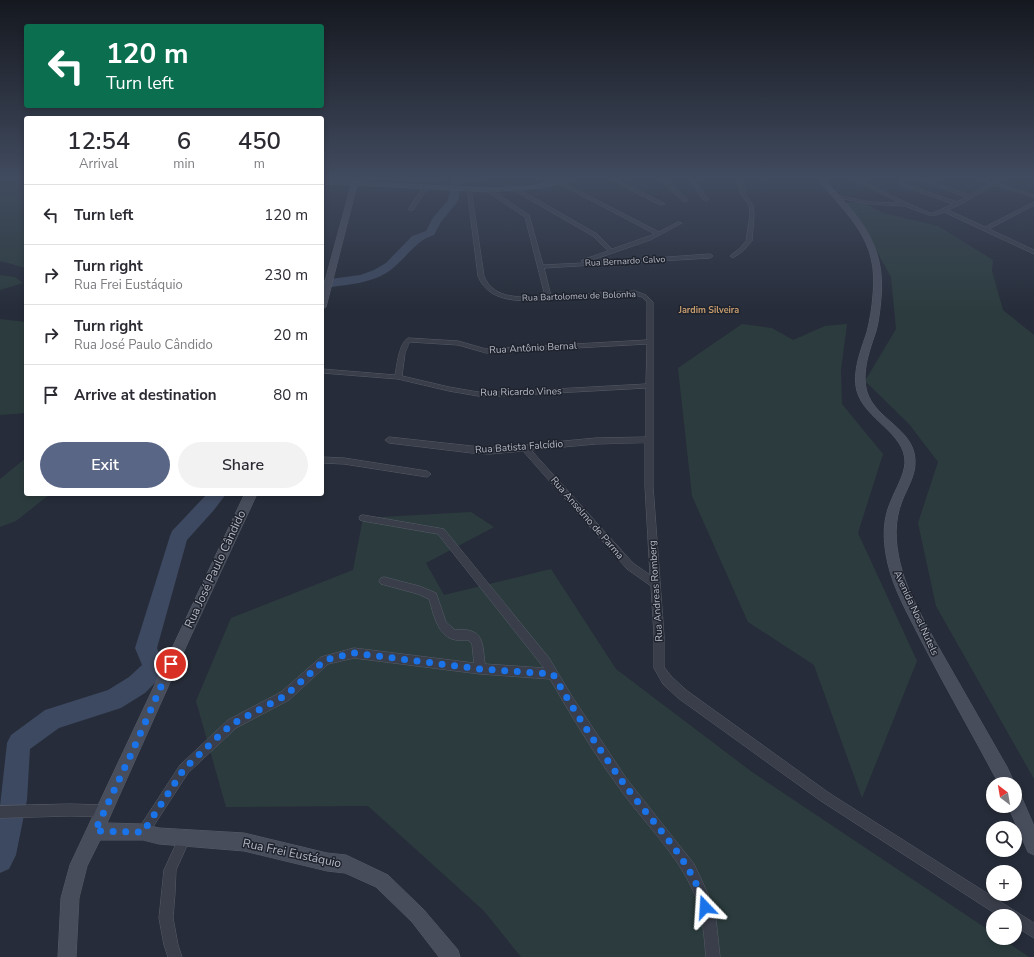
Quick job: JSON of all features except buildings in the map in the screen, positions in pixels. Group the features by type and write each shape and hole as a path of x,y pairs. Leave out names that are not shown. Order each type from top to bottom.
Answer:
{"street":[{"path":"324,300 344,223"},
{"name":"Rua Bartolomeu de Bolonha","path":"474,223 481,276 486,285 499,295 510,298 549,299 635,293 644,296 650,302"},
{"path":"529,223 549,299"},
{"path":"574,223 595,235 611,251"},
{"path":"638,223 658,233"},
{"path":"577,264 648,239 680,223"},
{"path":"733,256 749,241 751,223"},
{"name":"Avenida Noel Nutels","path":"857,223 872,249 878,267 878,289 874,320 863,360 861,381 862,393 871,408 906,444 910,455 907,475 894,507 890,522 889,534 894,565 927,638 1002,777"},
{"path":"971,223 1034,252"},
{"path":"985,229 997,223"},
{"name":"Rua Bernardo Calvo","path":"541,267 710,256"},
{"name":"Rua Andreas Romberg","path":"650,302 649,440 655,584 659,636 659,668 666,680 682,694 825,797 1000,909"},
{"name":"Rua Antônio Bernal","path":"398,377 404,346 408,340 458,343 486,351 650,342"},
{"name":"Rua Ricardo Vines","path":"324,371 398,377 478,394 650,386"},
{"name":"Rua Batista Falcídio","path":"389,440 490,451 596,441 649,440"},
{"name":"Rua Anselmo de Parma","path":"524,447 630,566 655,584"},
{"path":"324,460 344,461 427,474"},
{"name":"Rua José Paulo Cândido","path":"67,957 70,898 79,864 105,811 184,636 250,496"},
{"path":"363,518 441,531 545,661 569,702 622,782 667,839 689,870 701,894 709,920 713,957"},
{"path":"384,581 419,590 434,596 442,625 453,635 470,635 478,642 480,669"},
{"path":"143,832 184,769 232,724 285,696 325,660 354,653 480,669 553,674"},
{"path":"0,812 28,810 105,811"},
{"path":"1020,813 1034,846"},
{"name":"Rua Frei Eustáquio","path":"95,831 143,832 159,836 185,836 244,842 328,862 346,864 382,881 412,911 451,957"},
{"path":"175,957 171,946 166,918 168,893 170,870 185,836"},
{"path":"1022,923 1034,931"}],"shaded area":[{"path":"0,223 24,223 24,267 0,261"},
{"path":"857,223 924,223 938,226 993,260 992,271 1003,310 1034,335 1034,779 936,606 918,523 938,462 909,424 865,381 896,329 891,277 876,250"},
{"path":"0,275 15,277 23,283 0,290"},
{"path":"0,319 24,322 24,413 0,415"},
{"path":"742,324 772,328 793,340 825,326 847,324 841,370 842,404 883,454 858,533 917,661 862,798 814,665 748,622 692,496 678,368"},
{"path":"24,460 24,496 47,496 16,521 0,527 0,479"},
{"path":"471,512 494,527 426,563 444,595 551,569 616,669 752,772 986,928 986,945 1011,945 1029,957 521,957 484,911 368,806 226,807 196,701 231,618 353,570 363,518"}],"waterway":[{"path":"324,284 362,278 378,273 390,265 410,243 423,235 430,233 435,223"},
{"path":"0,860 3,855 14,800 19,743 53,718 113,700 137,685 154,668 146,648 179,536 215,496"}],"district":[{"name":"Jardim Silveira","path":"709,310"}],"route":[{"path":"171,664 95,831 143,832 184,769 222,733 232,724 285,696 325,660 354,653 480,669 553,674 569,702 622,782 667,839 689,870 701,894 705,907"}]}
